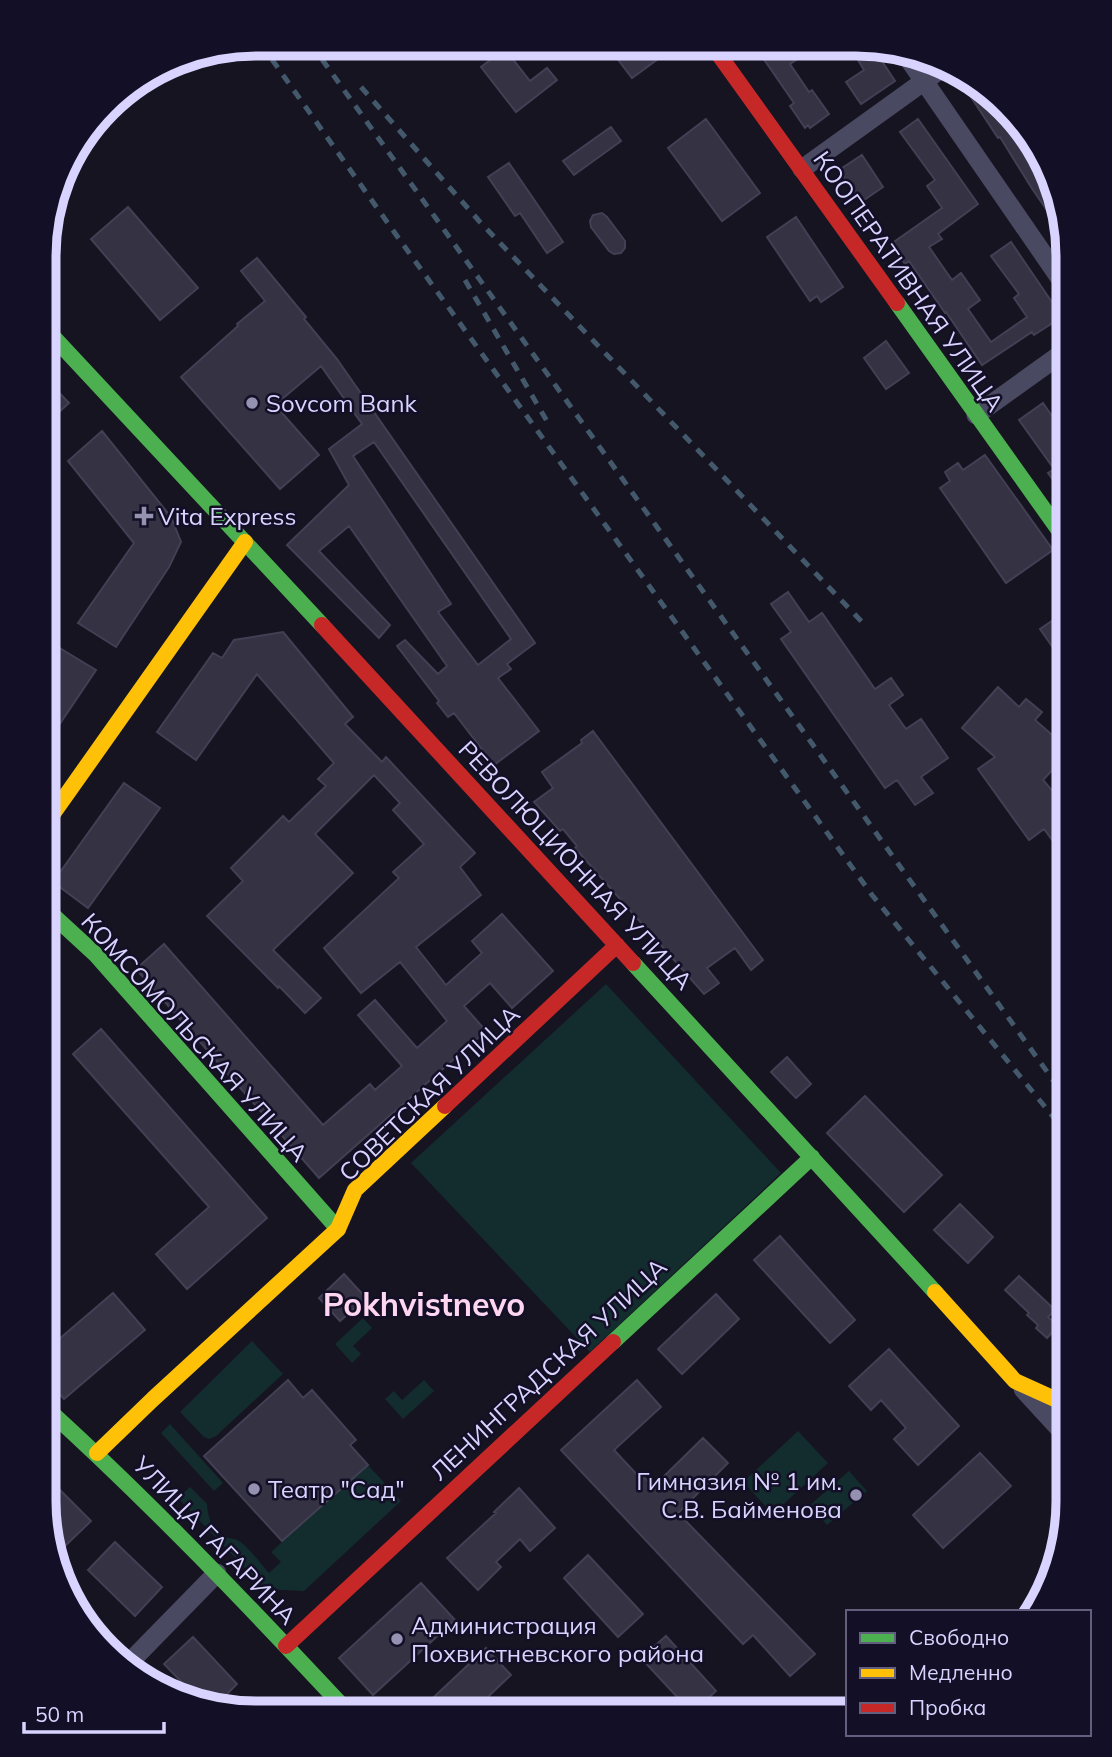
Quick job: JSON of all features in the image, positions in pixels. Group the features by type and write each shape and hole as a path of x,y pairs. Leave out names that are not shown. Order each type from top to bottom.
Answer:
{"street":[{"name":"КООПЕРАТИВНАЯ УЛИЦА","path":"720,56 1056,526"},
{"path":"913,64 1056,272"},
{"path":"802,169 936,73"},
{"name":"РЕВОЛЮЦИОННАЯ УЛИЦА","path":"56,340 617,945 1056,1425"},
{"path":"976,415 1056,358"},
{"path":"56,809 245,542"},
{"name":"КОМСОМОЛЬСКАЯ УЛИЦА","path":"56,918 95,954 338,1229"},
{"name":"СОВЕТСКАЯ УЛИЦА","path":"97,1453 338,1229 355,1190 617,945"},
{"name":"ЛЕНИНГРАДСКАЯ УЛИЦА","path":"286,1646 812,1157"},
{"path":"1015,1381 1056,1400"},
{"name":"УЛИЦА ГАГАРИНА","path":"56,1417 97,1453 217,1573 338,1701"},
{"path":"133,1659 217,1573"}],"green space":[{"path":"606,984 781,1173 590,1352 411,1163"},
{"path":"363,1318 372,1328 353,1346 361,1354 352,1363 335,1344"},
{"path":"252,1341 283,1374 216,1436 209,1439 204,1437 180,1412"},
{"path":"424,1380 434,1391 403,1419 385,1399 394,1391 402,1400"},
{"path":"170,1424 223,1483 214,1491 161,1433"},
{"path":"798,1431 828,1463 773,1514 743,1482"},
{"path":"368,1465 401,1501 304,1591 265,1589 178,1498 190,1487 207,1504 214,1528 226,1537 240,1542 269,1573 281,1562 271,1552"},
{"path":"849,1471 867,1491 827,1525 810,1505"}],"building":[{"path":"496,56 510,56 530,81 547,68 557,80 516,112 481,67"},
{"path":"615,56 662,56 632,78"},
{"path":"762,56 798,56 799,58 790,64 809,92 812,90 829,114 810,128 808,125 805,128 790,106 794,103"},
{"path":"863,57 880,58 895,81 861,104 846,82 864,70 858,60"},
{"path":"966,89 978,97 1015,134 1041,179 1052,218 1000,137 998,138"},
{"path":"706,119 760,193 722,221 668,148"},
{"path":"918,119 978,204 938,234 942,239 929,247 952,280 961,273 980,300 968,309 991,342 1027,317 1014,298 1019,294 991,256 1011,242 1056,308 1056,321 1034,335 1032,332 982,365 909,261 905,264 891,244 942,208 927,186 935,180 900,132"},
{"path":"611,127 621,141 574,175 563,161"},
{"path":"862,155 883,187 861,202 839,170"},
{"path":"509,163 563,242 547,253 520,213 515,216 488,177"},
{"path":"128,207 198,288 160,320 91,239"},
{"path":"602,213 625,241 625,248 621,253 614,254 609,251 591,227 593,215"},
{"path":"796,217 843,287 821,302 817,296 810,301 767,237"},
{"path":"257,258 306,317 304,319 337,359 535,643 507,664 511,669 498,678 539,731 494,765 454,713 448,717 397,646 405,640 438,674 447,666 349,526 319,551 390,625 379,638 287,545 349,485 329,449 362,424 321,366 275,405 319,455 280,489 181,377 265,301 241,271","holes":["374,442 511,639 478,665 438,612 451,604 353,456"]},
{"path":"886,341 909,373 886,389 864,358"},
{"path":"56,389 69,403 56,415"},
{"path":"1043,403 1056,422 1056,484 1048,473 1054,469 1019,420"},
{"path":"102,431 171,517 181,542 169,567 116,647 78,623 134,543 68,461"},
{"path":"985,455 1053,550 1006,583 940,488 950,481 945,472 958,463 963,470"},
{"path":"788,592 809,622 822,613 875,689 891,678 903,695 889,705 906,729 921,719 948,758 921,777 933,793 915,805 897,780 885,788 781,639 791,632 771,604"},
{"path":"1056,618 1056,652 1040,629"},
{"path":"283,632 353,717 345,724 382,762 386,757 475,853 460,867 481,895 416,947 446,985 482,953 472,941 502,914 553,971 512,1008 490,983 464,1006 486,1031 319,1178 136,969 164,944 323,1125 370,1084 375,1090 402,1066 358,1015 375,1000 417,1048 447,1021 400,962 361,993 324,948 399,878 393,872 424,844 393,810 400,803 374,775 315,834 353,873 273,950 321,998 305,1013 207,916 243,881 231,868 283,816 289,822 326,786 318,779 334,763 257,674 196,760 157,732 213,653 222,658 234,640"},
{"path":"58,647 96,670 56,730"},
{"path":"998,687 1019,707 1026,699 1042,712 1035,720 1056,738 1056,766 1043,780 1056,795 1056,846 1044,829 1029,840 978,769 995,757 962,728"},
{"path":"593,731 763,960 751,970 735,948 707,968 719,983 704,994 575,848 577,846 563,829 560,831 534,802 553,788 542,772 582,743 581,740"},
{"path":"124,783 160,808 88,908 56,884 56,878"},
{"path":"101,1029 267,1218 187,1289 156,1254 209,1207 73,1054"},
{"path":"787,1057 811,1084 796,1098 771,1072"},
{"path":"865,1096 942,1175 904,1212 827,1133"},
{"path":"960,1204 993,1237 968,1263 934,1230"},
{"path":"780,1236 855,1320 830,1343 754,1260"},
{"path":"344,1274 366,1298 340,1321 319,1298"},
{"path":"1019,1276 1055,1310 1048,1317 1056,1324 1056,1328 1047,1338 1036,1328 1038,1325 1027,1315 1029,1313 1005,1290"},
{"path":"113,1293 145,1330 64,1399 56,1389 56,1342"},
{"path":"716,1294 739,1319 682,1374 658,1349"},
{"path":"889,1349 959,1426 918,1465 894,1439 906,1428 881,1400 871,1410 849,1386"},
{"path":"288,1380 303,1398 312,1390 356,1440 350,1445 368,1465 282,1541 204,1456"},
{"path":"637,1380 661,1407 614,1450 641,1479 643,1476 653,1487 703,1438 728,1463 678,1513 815,1654 790,1676 753,1635 743,1644 561,1450"},
{"path":"980,1453 1011,1486 943,1548 913,1515"},
{"path":"56,1486 91,1521 63,1548 58,1527"},
{"path":"519,1488 555,1528 530,1551 520,1539 496,1562 501,1567 478,1590 447,1558"},
{"path":"115,1542 162,1587 135,1616 88,1570"},
{"path":"588,1555 643,1614 618,1637 564,1578"},
{"name":"Администрация Похвистневского района","path":"421,1583 455,1620 373,1695 339,1658"},
{"path":"666,1636 716,1691 705,1701 681,1701 641,1658"},
{"path":"193,1637 237,1684 223,1698 204,1694 188,1689 164,1664"},
{"path":"486,1648 511,1675 484,1701 430,1701"}],"railway":[{"path":"270,56 872,895 1056,1120"},
{"path":"320,56 1056,1084"},
{"path":"361,87 480,222 864,624"},
{"path":"465,280 548,423"}],"traffic: fast":[{"path":"897,303 1056,526"},
{"path":"56,340 322,625"},
{"path":"56,918 95,954 338,1229"},
{"path":"633,963 935,1292"},
{"path":"613,1342 812,1157"},
{"path":"56,1417 199,1556 338,1701"}],"traffic: slow":[{"path":"56,809 245,542"},
{"path":"97,1453 338,1229 355,1190 445,1106"},
{"path":"935,1292 1015,1381 1056,1400"}],"traffic: jam":[{"path":"720,56 897,303"},
{"path":"322,625 633,963"},
{"path":"445,1106 617,945"},
{"path":"286,1646 613,1342"}],"place":[{"name":"Sovcom Bank","path":"252,403"},
{"name":"Vita Express","path":"144,516"},
{"name":"Театр \"Сад\"","path":"254,1489"},
{"name":"Гимназия № 1 им. С.В. Байменова","path":"856,1495"},
{"name":"Администрация Похвистневского района","path":"397,1639"}],"district":[{"name":"Pokhvistnevo","path":"424,1304"}]}
